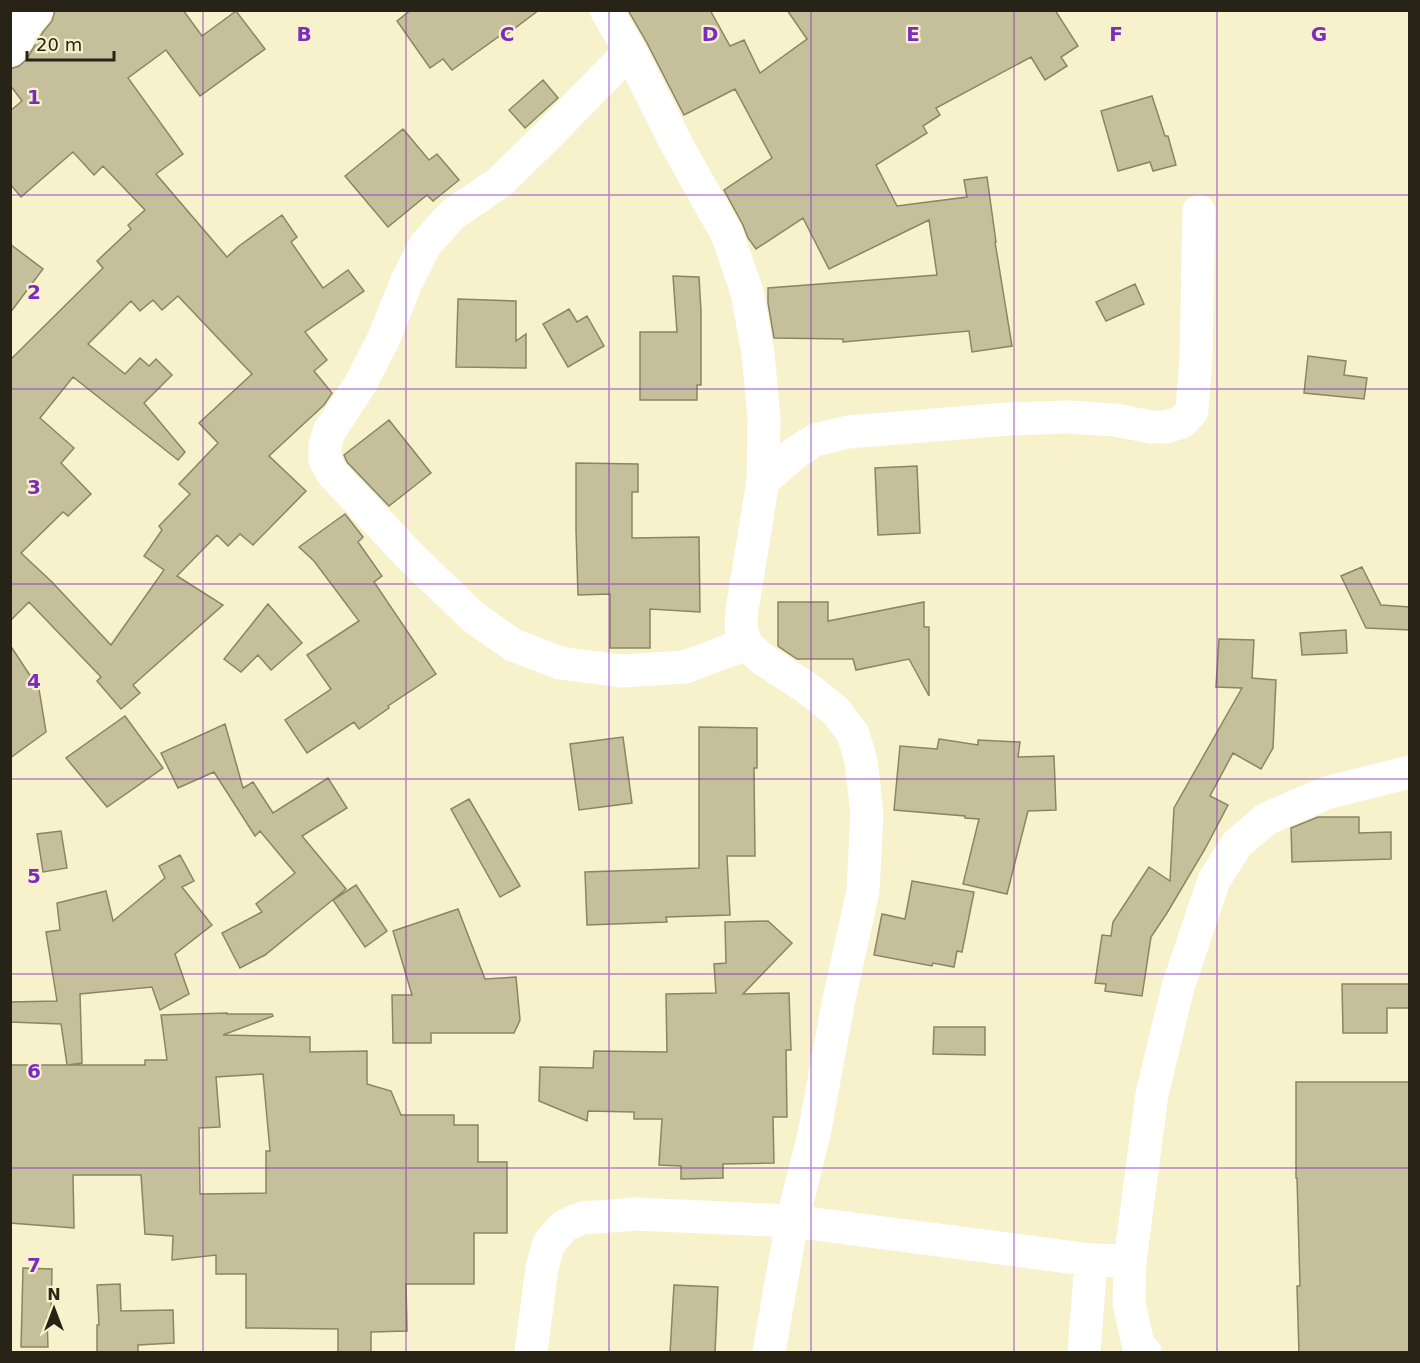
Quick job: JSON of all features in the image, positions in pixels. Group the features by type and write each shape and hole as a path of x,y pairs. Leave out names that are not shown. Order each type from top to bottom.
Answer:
{"street":[{"path":"10,50 37,10"},
{"path":"606,10 727,234 747,292 758,353 764,417 763,481 742,610 741,628 746,644 761,658 807,688 836,711 853,734 861,761 867,813 863,891 838,1004 814,1135 792,1221 769,1353"},
{"path":"630,51 501,181 452,215 425,244 383,340 361,383 329,432 325,445 325,460 332,473 408,554 472,616 513,645 560,663 622,671 685,667 746,644"},
{"path":"763,481 795,453 815,440 848,432 1008,419 1069,417 1115,420 1151,427 1166,427 1182,422 1192,411 1193,401 1199,211"},
{"path":"1145,1353 1138,1344 1129,1303 1130,1261 1152,1094 1178,987 1214,880 1237,844 1266,819 1326,793 1410,772"},
{"path":"531,1353 542,1269 549,1243 564,1226 582,1218 636,1214 792,1221 1091,1260 1130,1261"},
{"path":"1084,1353 1091,1260"}],"building":[{"path":"55,10 183,10 202,36 236,11 265,49 200,96 166,50 128,78 183,154 156,174 227,257 282,215 297,237 291,242 323,288 348,270 364,291 305,332 327,360 314,371 332,393 324,405 269,456 306,491 253,545 240,534 228,546 217,535 177,576 223,605 133,685 140,693 121,709 97,681 101,677 29,602 10,621 10,360 103,268 97,261 131,229 128,225 145,210 103,166 94,175 73,152 21,197 10,184 10,111 22,101 10,85 10,69 26,60 52,21","holes":["178,296 252,374 199,423 218,443 179,484 190,494 159,526 162,530 144,556 164,570 111,645 52,582 21,553 63,512 68,516 91,494 61,463 74,448 40,418 73,377 178,460 185,452 144,403 172,375 156,359 149,366 140,358 125,374 88,344 131,301 140,311 153,300 162,310"]},
{"path":"411,10 539,10 452,70 443,59 430,68 397,21"},
{"path":"628,10 710,10 730,46 744,40 760,73 807,39 787,10 1055,10 1078,46 1061,57 1067,66 1045,80 1031,57 936,108 940,115 923,126 927,133 876,165 897,206 967,197 964,180 987,177 1012,346 972,352 969,331 843,342 843,339 774,338 768,288 937,275 929,220 829,269 803,218 756,249 724,190 772,158 735,89 684,115"},
{"path":"543,80 558,98 525,128 509,110"},
{"path":"1152,96 1165,136 1168,136 1176,165 1153,171 1150,162 1118,171 1101,111"},
{"path":"403,129 429,160 437,154 459,180 433,201 427,195 388,227 345,176"},
{"path":"10,244 43,269 10,313"},
{"path":"673,276 699,277 701,385 697,385 697,400 640,400 640,332 677,332"},
{"path":"1135,284 1144,304 1106,321 1096,302"},
{"path":"458,299 516,301 516,341 526,334 526,368 456,367"},
{"path":"569,309 577,322 587,316 604,346 568,367 543,324"},
{"path":"1308,356 1346,361 1344,375 1367,378 1364,399 1304,393"},
{"path":"389,420 431,473 389,506 347,462 344,455"},
{"path":"576,463 638,464 638,492 632,492 632,538 699,537 700,612 650,609 650,648 610,648 610,594 578,595"},
{"path":"917,466 920,533 878,535 875,468"},
{"path":"345,514 363,537 358,542 382,576 374,582 436,674 388,706 389,708 359,729 354,722 307,753 285,720 331,689 307,655 359,621 314,561 299,547"},
{"path":"1362,567 1381,605 1410,607 1410,630 1366,628 1341,576"},
{"path":"778,602 828,602 828,621 924,602 924,627 929,627 929,696 909,659 856,670 853,659 797,659 778,646"},
{"path":"268,604 302,643 271,670 258,655 241,672 224,659"},
{"path":"1346,630 1347,653 1302,655 1300,633"},
{"path":"1219,639 1254,640 1252,678 1276,680 1273,748 1261,769 1233,753 1210,796 1228,805 1205,849 1151,937 1142,996 1105,991 1106,984 1095,983 1102,935 1111,936 1113,922 1149,867 1170,881 1174,808 1242,688 1216,687"},
{"path":"10,645 39,689 46,732 10,758"},
{"path":"125,716 163,768 107,807 66,758"},
{"path":"225,724 243,788 253,782 273,813 328,778 347,808 302,836 346,889 265,955 240,968 222,933 262,912 256,904 295,873 260,831 255,836 214,772 178,788 161,753"},
{"path":"699,727 757,728 757,768 754,768 755,856 727,856 730,915 666,917 667,922 587,925 585,872 699,868"},
{"path":"623,737 632,803 579,810 570,744"},
{"path":"939,739 978,745 978,740 1020,742 1018,757 1054,756 1056,810 1028,811 1007,894 963,884 979,819 894,810 900,746 937,749"},
{"path":"469,799 520,886 500,897 451,809"},
{"path":"1318,817 1359,817 1359,833 1391,832 1391,859 1292,862 1291,828"},
{"path":"61,831 67,868 43,872 37,834"},
{"path":"180,855 194,881 182,887 212,925 175,954 189,994 160,1010 152,987 80,994 82,1063 68,1065 145,1065 145,1060 167,1060 161,1015 272,1014 273,1016 223,1035 310,1037 310,1052 367,1051 367,1084 391,1091 401,1115 454,1115 454,1125 478,1125 478,1162 507,1162 507,1233 474,1233 474,1284 406,1284 407,1331 371,1332 371,1353 338,1353 338,1329 246,1328 246,1274 216,1274 216,1255 172,1260 173,1236 145,1234 141,1175 73,1175 74,1228 10,1223 10,1065 67,1065 61,1024 10,1022 10,1002 57,1001 46,932 60,930 57,903 106,891 113,921 165,878 159,866","holes":["263,1074 270,1151 266,1151 266,1193 200,1194 199,1128 220,1127 216,1077"]},
{"path":"912,881 974,892 962,952 957,951 954,967 933,963 932,966 874,955 882,914 905,919"},
{"path":"356,885 387,931 365,947 333,900"},
{"path":"458,909 485,979 516,977 520,1020 514,1033 431,1033 431,1043 393,1043 392,995 412,995 393,931"},
{"path":"768,921 792,943 743,994 789,993 791,1050 786,1050 787,1117 773,1117 774,1163 723,1164 723,1178 681,1179 681,1166 659,1165 662,1119 634,1119 634,1112 588,1111 587,1121 539,1101 540,1067 593,1068 594,1051 667,1052 666,994 716,993 714,964 726,963 725,922"},
{"path":"1342,984 1410,984 1410,1008 1387,1008 1387,1033 1343,1033"},
{"path":"934,1027 985,1027 985,1055 933,1054"},
{"path":"1296,1082 1410,1082 1410,1353 1299,1353"},
{"path":"23,1268 52,1269 51,1317 47,1317 48,1347 21,1347"},
{"path":"120,1284 121,1311 173,1310 174,1343 138,1345 138,1353 97,1353 97,1325 99,1325 97,1285"},
{"path":"674,1285 718,1287 715,1353 670,1353"}]}
